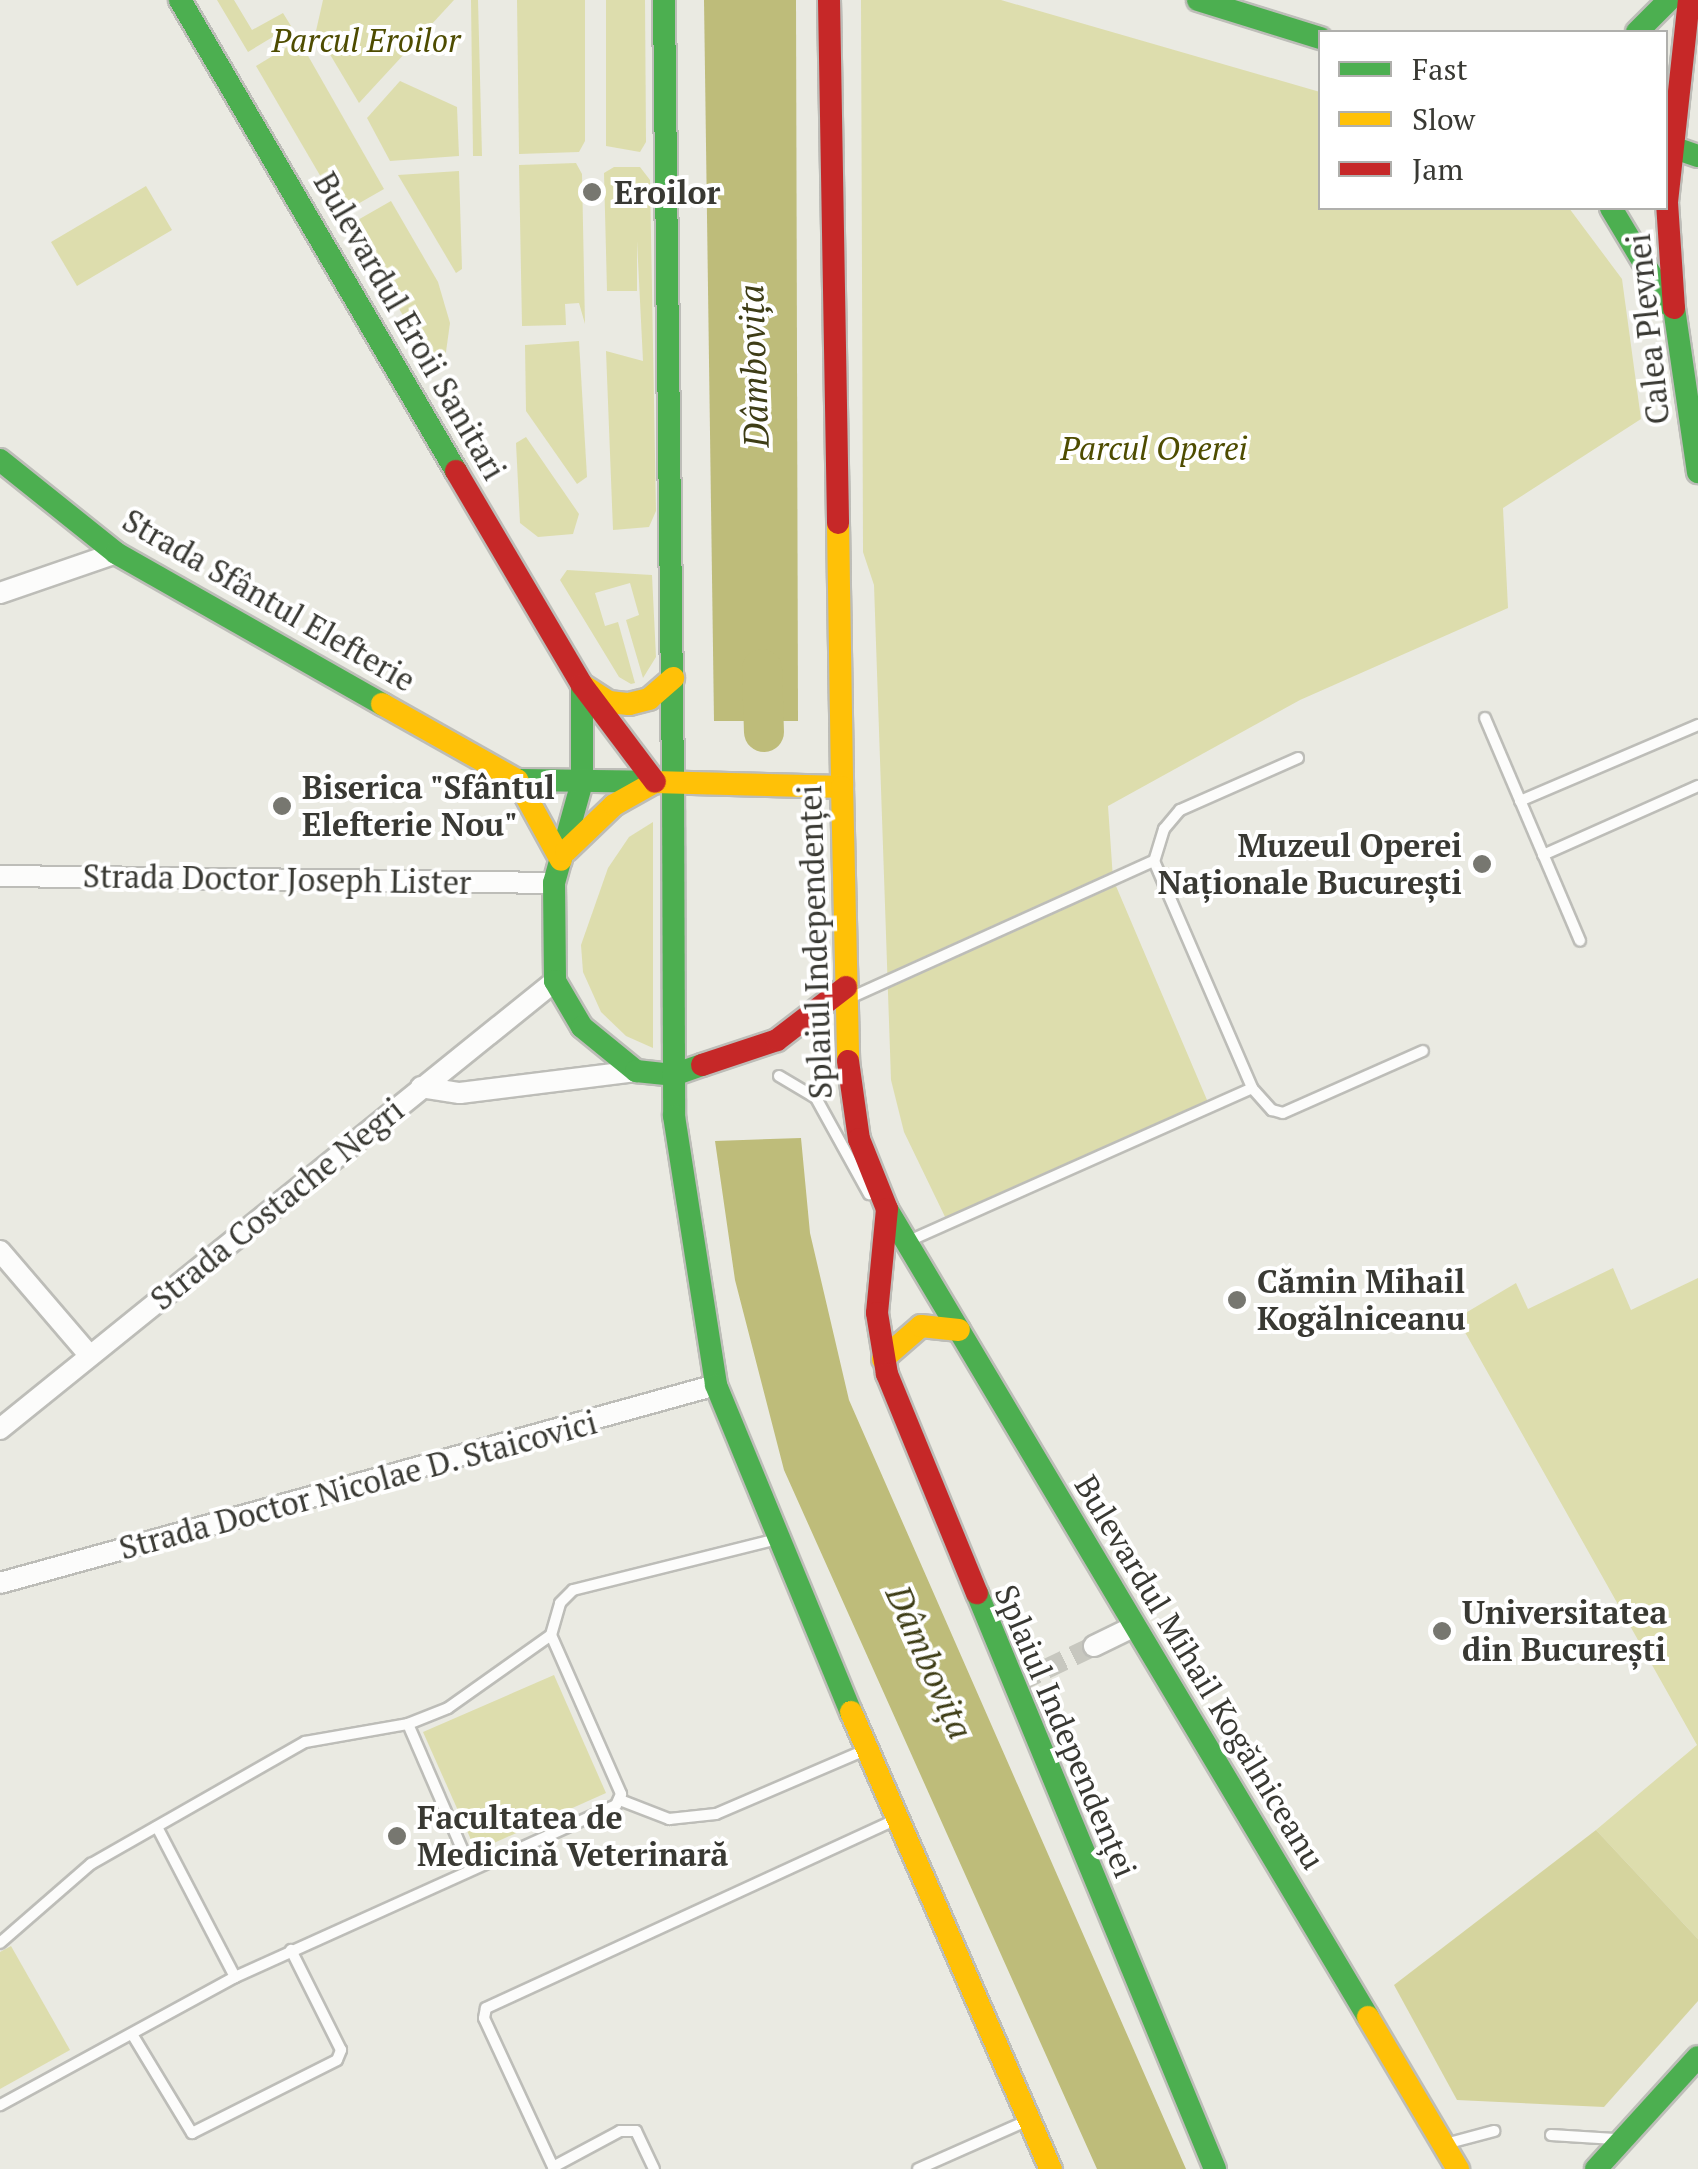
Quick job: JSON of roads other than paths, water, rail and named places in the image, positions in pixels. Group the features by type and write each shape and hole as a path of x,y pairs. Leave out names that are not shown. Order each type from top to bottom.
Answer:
{"main road":[{"name":"Bulevardul Eroii Sanitari","path":"180,0 582,684 664,782"},
{"path":"664,0 673,678 664,782 675,1131 716,1385 775,1540 1051,2169"},
{"name":"Splaiul Independenței","path":"829,0 846,993 854,1120 886,1209 888,1245 877,1313 883,1359 1215,2169"},
{"path":"1198,0 1318,37"},
{"path":"1639,30 1669,0"},
{"name":"Calea Plevnei","path":"1668,142 1692,38 1689,0"},
{"path":"1668,146 1698,156"},
{"name":"Calea Plevnei","path":"1668,170 1674,312 1698,472"},
{"path":"1612,210 1674,312"},
{"path":"1685,387 1698,354"},
{"name":"Strada Sfântul Elefterie","path":"0,460 116,553 517,780 842,787"},
{"path":"582,684 609,702 629,704 649,698 673,678"},
{"path":"582,684 582,782 554,883 555,981 582,1026 656,1093 675,1131"},
{"path":"517,780 564,855"},
{"path":"564,855 597,819 664,782"},
{"path":"636,1071 673,1075 777,1040 846,993"},
{"name":"Bulevardul Mihail Kogălniceanu","path":"886,1209 1458,2169"},
{"path":"883,1359 921,1326 959,1330"},
{"path":"1596,2169 1695,2065"}],"street":[{"path":"0,592 116,553"},
{"name":"Strada Doctor Joseph Lister","path":"0,876 554,883"},
{"name":"Strada Costache Negri","path":"0,1429 555,981"},
{"path":"422,1088 460,1093 636,1071"},
{"path":"0,1251 90,1356"},
{"name":"Strada Doctor Nicolae D. Staicovici","path":"0,1584 716,1385"},
{"path":"1094,1646 1135,1626"}],"lane":[{"path":"1485,718 1580,941"},
{"path":"1520,801 1698,726"},
{"path":"1298,758 1180,810 1164,829 1154,860 1252,1088 1262,1102 1283,1113 1423,1051"},
{"path":"1543,855 1698,786"},
{"path":"846,993 1154,860"},
{"path":"780,1076 816,1098 858,1181 886,1209"},
{"path":"906,1242 1252,1088"},
{"path":"0,1943 90,1864 305,1742 408,1724 480,1689 551,1634 560,1603 573,1590 775,1540"},
{"path":"551,1634 620,1800"},
{"path":"408,1724 470,1866"},
{"path":"0,2106 235,1977 620,1800 670,1818 716,1814 868,1748"},
{"path":"654,2169 636,2130 620,2131 553,2168 484,2018 486,2008 899,1818"},
{"path":"157,1826 235,1977"},
{"path":"132,2034 192,2133 320,2070 342,2055 291,1950"},
{"path":"918,2169 1030,2119"},
{"path":"1444,2146 1494,2131"},
{"path":"1552,2135 1623,2140"}],"water":[{"path":"704,0 796,0 798,721 714,721"},
{"path":"801,1138 810,1233 849,1400 1186,2169 1097,2169 784,1470 735,1280 715,1141"}],"waterway":[{"name":"Dâmbovița","path":"762,669 764,732"}],"tunnel":[{"path":"1019,1682 1094,1646"}],"place":[{"name":"Eroilor","path":"592,192"},
{"name":"Biserica \"Sfântul Elefterie Nou\"","path":"282,806"},
{"name":"Muzeul Operei Naționale București","path":"1482,864"},
{"name":"Cămin Mihail Kogălniceanu","path":"1237,1300"},
{"name":"Universitatea din București","path":"1442,1631"},
{"name":"Facultatea de Medicină Veterinară","path":"397,1836"}],"park label":[{"name":"Parcul Eroilor","path":"366,40"},
{"name":"Parcul Operei","path":"1154,448"}]}
